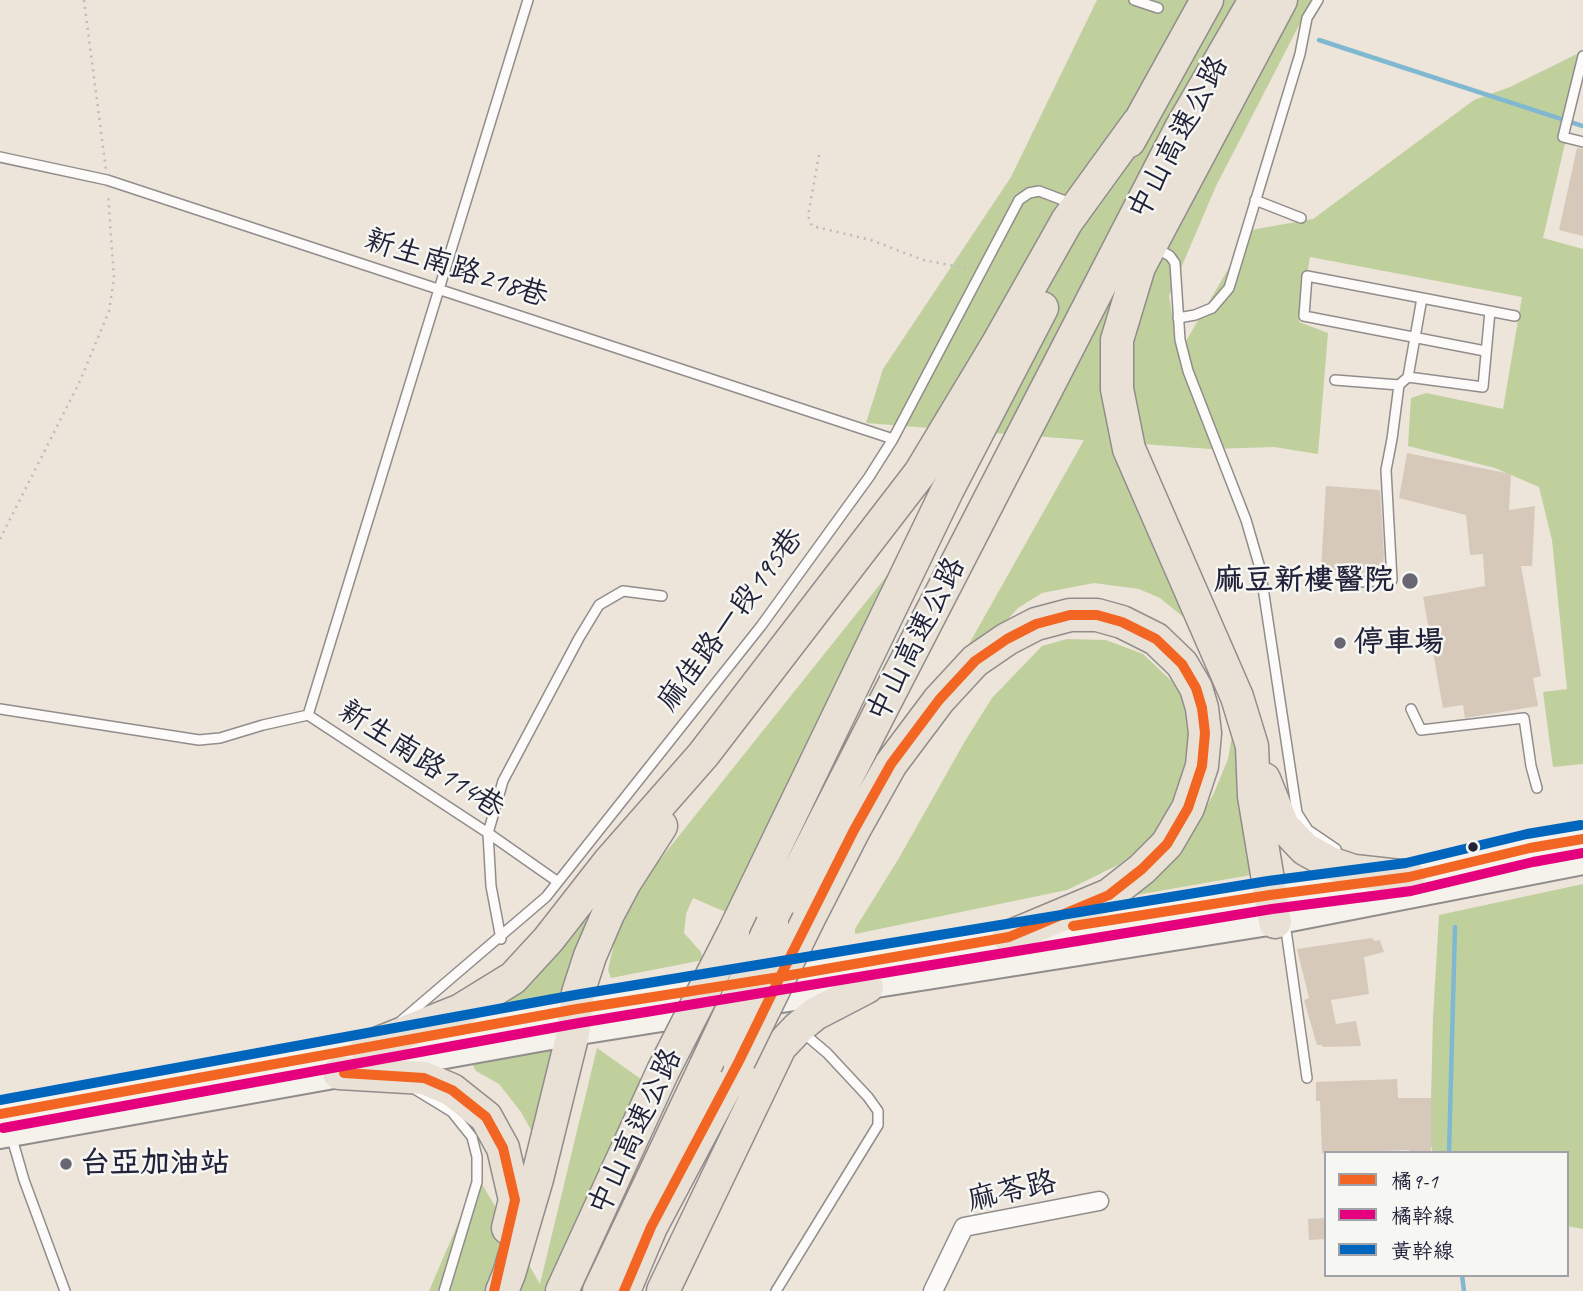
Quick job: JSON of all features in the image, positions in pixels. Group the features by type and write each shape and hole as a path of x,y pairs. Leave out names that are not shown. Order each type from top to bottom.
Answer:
{"highway":[{"name":"中山高速公路","path":"562,1291 663,1071 733,934 947,491 1138,123 1207,0"},
{"name":"中山高速公路","path":"599,1291 772,924 1181,128 1255,0"},
{"path":"1281,0 1139,267 1117,340 1117,389 1129,449 1237,697 1252,746 1283,826 1306,849 1330,863 1354,871 1409,877"},
{"path":"366,1048 461,1010 513,978 548,940 609,862 703,755 920,473 1067,221 1138,123"},
{"path":"624,1291 650,1227 739,1061 854,830 891,764 939,699 975,661 1007,639 1036,624 1070,615 1097,615 1122,622 1157,639 1182,664 1196,688 1205,733 1202,766 1188,808 1167,844 1142,869 1109,895 1009,937"},
{"path":"1252,746 1254,796 1277,913"},
{"path":"502,1291 537,1179 575,1021 578,993 590,956 608,914 703,755"},
{"path":"663,1291 780,1047 797,1027 815,1014 867,987"},
{"path":"339,1073 424,1078 452,1090 486,1117 503,1149 515,1200 494,1291"}],"main road":[{"path":"4,1128 339,1073 774,978 1009,937 1277,913 1409,877 1530,848 1583,839"},
{"path":"4,1128 366,1048 867,987 1277,913 1583,862"}],"street":[{"name":"麻苓路","path":"933,1291 964,1227 1099,1201"}],"lane":[{"path":"308,715 528,0"},
{"path":"1134,0 1158,8"},
{"path":"1178,318 1204,312 1225,295 1232,280 1300,54 1307,18 1318,0"},
{"path":"1583,57 1563,137 1583,142"},
{"name":"新生南路218巷","path":"0,157 107,180 893,439"},
{"name":"麻佳路一段195巷","path":"366,1048 531,910 558,882 761,626 869,477 893,439 1019,200 1024,195 1040,191 1068,202"},
{"path":"1255,200 1301,218"},
{"path":"1163,252 1175,263 1180,340 1188,371 1249,528 1261,568 1297,813 1308,830 1357,863 1409,877"},
{"path":"1485,351 1304,316 1307,276 1514,316"},
{"path":"1359,582 1392,580 1386,470 1399,386 1408,377 1422,298"},
{"path":"1408,377 1482,387 1490,312"},
{"path":"1335,380 1399,386"},
{"path":"501,940 491,886 488,832 503,781 599,605 623,591 662,596"},
{"name":"新生南路114巷","path":"0,709 199,740 220,738 308,715 488,832 558,882"},
{"path":"1411,709 1421,730 1524,718 1537,788"},
{"path":"1277,913 1307,1078"},
{"path":"776,1291 878,1125 878,1111 868,1097 827,1053 797,1027"},
{"path":"339,1073 414,1088 452,1112 472,1137 477,1157 477,1182 444,1291"},
{"path":"4,1128 65,1291"}],"path":[{"path":"0,540 69,404 109,311 114,278 107,180 84,0"},
{"path":"819,155 808,216 814,228 871,240 923,260 982,271"}],"green space":[{"path":"1097,0 1312,0 1216,186 1169,296 1179,353 1251,230 1313,219 1474,100 1510,87 1583,51 1583,66 1543,238 1583,249 1583,764 1553,767 1543,692 1567,689 1552,540 1539,487 1495,468 1408,446 1411,398 1426,393 1503,409 1522,297 1310,257 1299,322 1328,333 1318,454 1274,447 1210,449 1129,443 1230,665 1268,872 1079,905 1169,856 1191,835 1214,793 1228,759 1233,730 1193,625 1160,598 1139,589 1094,583 1042,593 1018,608 942,692 1084,440 866,423 883,369 1011,177"},
{"path":"909,548 728,913 693,898 686,914 684,933 701,952 703,960 611,978 608,970 615,939 632,899 654,867"},
{"path":"1067,639 1106,640 1143,654 1178,687 1194,723 1197,762 1157,836 1118,865 1067,890 855,934 855,929 992,698 1042,646"},
{"path":"1583,884 1583,1229 1569,1226 1569,1151 1432,1151 1430,1142 1433,1018 1439,915"},
{"path":"584,921 594,924 586,988 485,1013"},
{"path":"576,1044 534,1150 531,1130 521,1112 499,1084 476,1071 472,1064"},
{"path":"597,1048 648,1084 551,1291 429,1291 478,1177 540,1284"}],"building":[{"path":"1577,148 1583,149 1583,236 1559,230"},
{"path":"1407,453 1511,474 1509,510 1535,506 1532,566 1521,566 1541,676 1533,678 1538,706 1465,718 1463,705 1443,708 1423,597 1485,586 1483,554 1470,555 1466,515 1399,498"},
{"path":"1326,486 1380,490 1384,555 1382,574 1321,569"},
{"path":"1372,938 1375,941 1380,940 1384,952 1364,957 1369,994 1331,1000 1336,1024 1356,1021 1361,1046 1317,1045 1304,1000 1309,998 1297,949"},
{"path":"1397,1079 1398,1098 1431,1098 1431,1151 1322,1153 1320,1101 1316,1101 1316,1082"},
{"path":"1324,1218 1324,1239 1309,1240 1308,1219"}],"waterway":[{"path":"1319,40 1583,126"},
{"path":"1449,1151 1455,927"},
{"path":"1462,1277 1464,1291"}],"transit line":[{"name":"橘9-1","path":"1070,615 1097,615 1122,622 1156,639 1182,664 1196,688 1205,733 1202,766 1188,808 1167,844 1142,869 1109,895 1009,937 780,977 854,830 891,764 939,700 975,661 1007,639 1036,624 1070,615"},
{"name":"黃幹線","path":"0,1100 575,995 1268,881 1406,863 1527,834 1581,825"},
{"name":"橘9-1","path":"1073,926 1270,895 1409,877 1530,848 1583,839"},
{"name":"橘幹線","path":"3,1128 579,1023 1272,909 1411,891 1583,853"},
{"name":"橘9-1","path":"0,1114 577,1009 780,977"},
{"name":"橘9-1","path":"624,1291 651,1227 780,977"},
{"name":"橘9-1","path":"344,1073 424,1078 452,1090 486,1117 503,1148 515,1200 494,1291"}],"place":[{"name":"麻豆新樓醫院","path":"1410,581"},
{"name":"停車場","path":"1340,643"},
{"name":"台亞加油站","path":"66,1164"}]}
